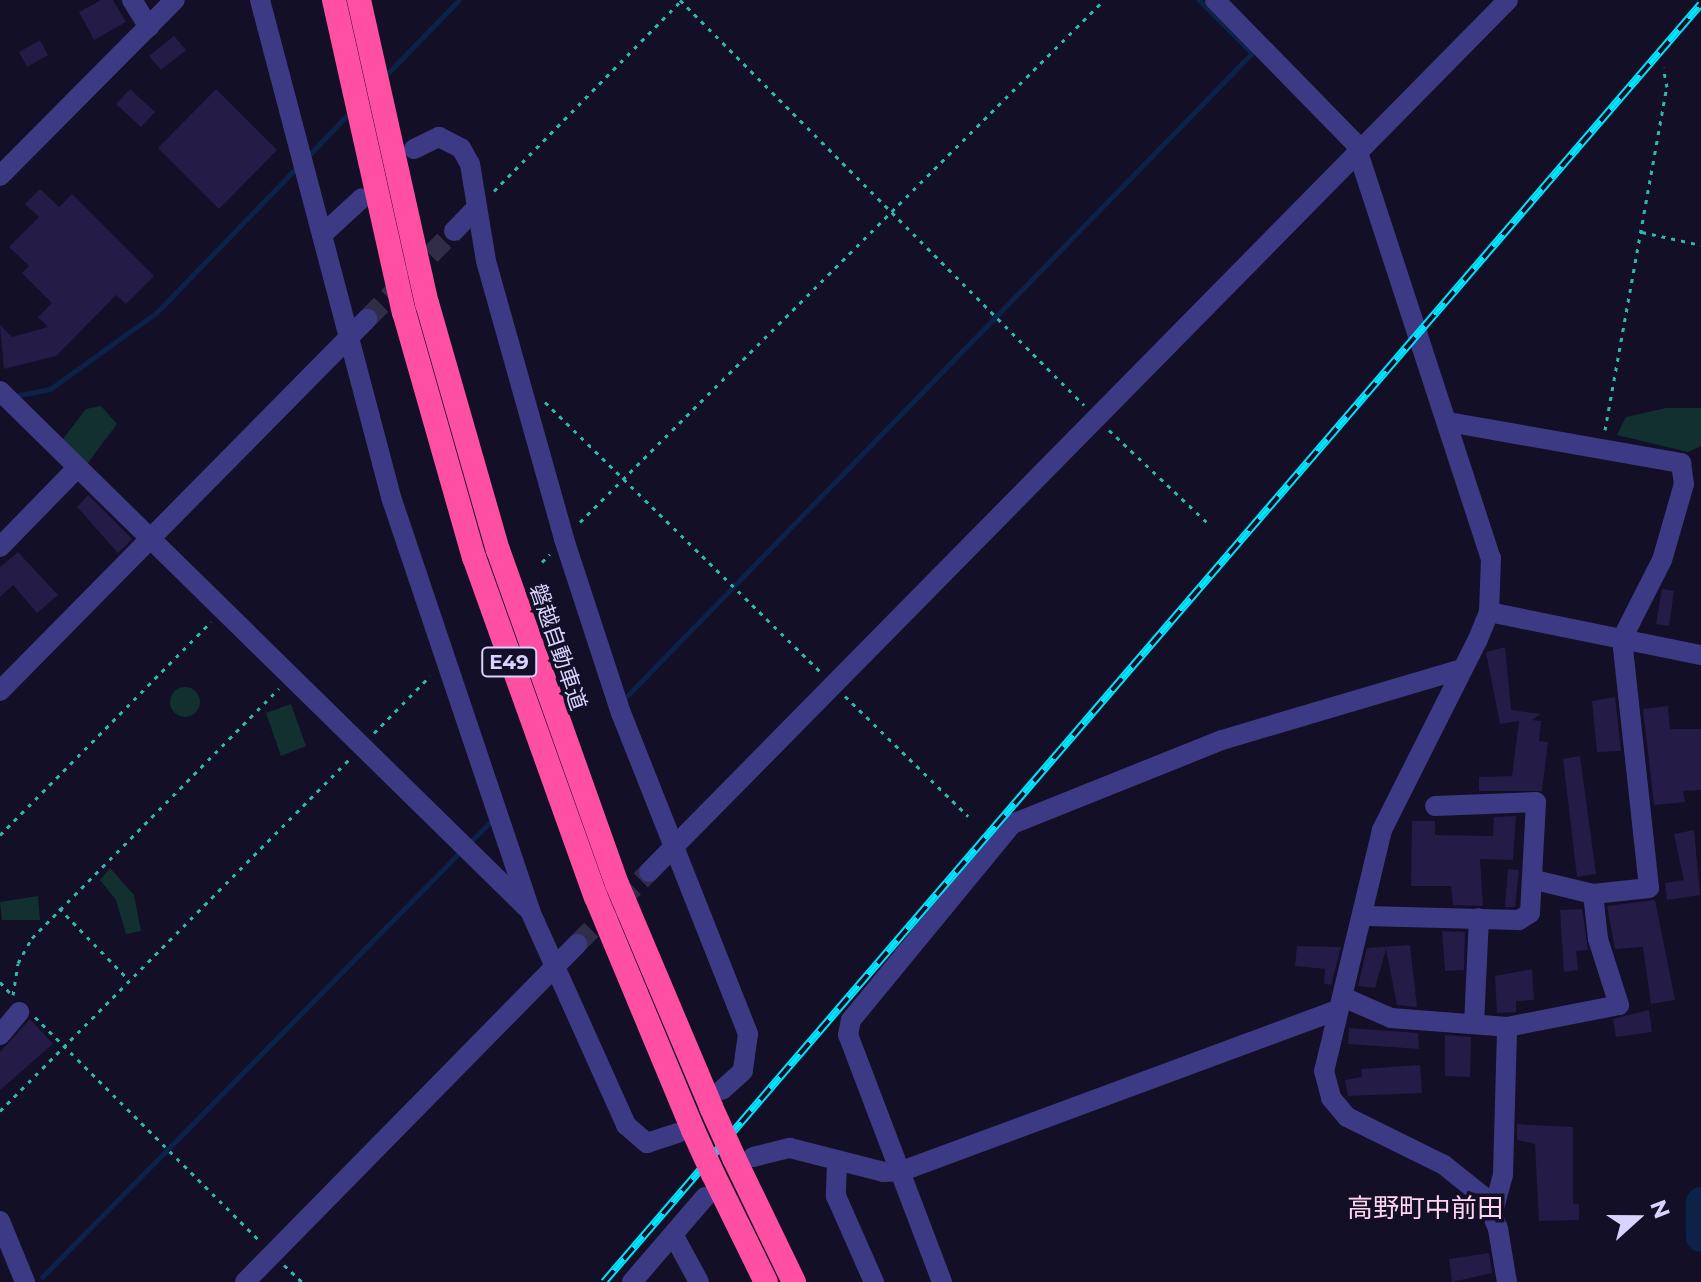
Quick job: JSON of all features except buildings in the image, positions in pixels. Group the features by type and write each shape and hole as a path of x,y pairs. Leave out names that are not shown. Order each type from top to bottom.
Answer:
{"highway":[{"name":"磐越自動車道","path":"359,0 403,154 454,401 534,660 623,898 744,1158 794,1282"},
{"path":"372,0 403,154"},
{"name":"E49","path":"329,5 360,129 366,188 435,425 512,670 685,1132 713,1174 766,1282"}],"street":[{"path":"132,0 149,27"},
{"path":"0,176 175,0"},
{"path":"260,0 346,338 444,663 530,911 626,1125 647,1143 685,1132"},
{"path":"1215,0 1333,115 1359,152 1491,558 1489,612 1389,807 1366,916 1324,1071 1340,1110 1361,1128 1461,1175 1493,1212"},
{"path":"649,872 1508,0"},
{"path":"403,154 439,137 461,148 514,372 564,539 619,706 748,1034 743,1071 717,1098"},
{"path":"322,235 366,188"},
{"path":"454,231 476,208"},
{"path":"0,691 154,540 367,319"},
{"path":"0,391 530,911"},
{"path":"1448,422 1681,463 1684,484 1662,560 1622,639 1649,888 1593,894 1535,880"},
{"path":"0,547 77,468"},
{"path":"1489,612 1701,655"},
{"path":"942,1282 848,1035 851,1020 1012,824 1222,740 1462,669"},
{"path":"1366,916 1519,920 1530,913 1535,880 1536,802 1435,806"},
{"path":"744,1158 778,1147 837,1162 902,1171 1341,1004 1391,1018 1507,1027 1619,1005 1598,939 1593,894"},
{"path":"1474,1024 1479,918"},
{"path":"245,1282 577,944"},
{"path":"0,1035 16,1004"},
{"path":"1507,1027 1503,1174 1493,1212 1507,1282"},
{"path":"837,1162 836,1196 874,1282"},
{"path":"632,1282 705,1197"},
{"path":"0,1221 6,1253 25,1282"},
{"path":"674,1236 699,1282"}],"path":[{"path":"476,208 681,0 890,210 1005,320"},
{"path":"564,539 623,476 1104,0"},
{"path":"1601,449 1667,87 1663,67"},
{"path":"1642,232 1701,245"},
{"path":"514,372 968,816"},
{"path":"0,835 223,610"},
{"path":"0,1111 444,663"},
{"path":"16,1004 18,963 59,908 291,677"},
{"path":"59,908 130,981"},
{"path":"64,1047 302,1282"}],"green space":[{"path":"101,406 117,424 87,464 62,440 86,409"},
{"path":"1666,408 1701,408 1701,446 1688,452 1617,435 1626,417"},
{"path":"185,687 196,691 200,702 196,713 185,717 174,713 170,702 174,691"},
{"path":"291,704 306,746 281,756 266,713"},
{"path":"110,868 134,895 141,931 126,934 116,900 100,880"},
{"path":"38,896 40,920 2,920 0,902"}],"waterway":[{"path":"384,77 459,0"},
{"path":"623,700 1252,53 1199,0"},
{"path":"307,157 352,110"},
{"path":"14,396 50,389 157,312 297,167"},
{"path":"467,845 489,823"},
{"path":"42,1277 460,852"},
{"path":"1701,1202 1701,1237"}],"tunnel":[{"path":"367,319 454,231"},
{"path":"577,944 649,872"}],"railway":[{"path":"604,1282 1701,4"}],"district":[{"name":"高野町中前田","path":"1425,1209"}]}
